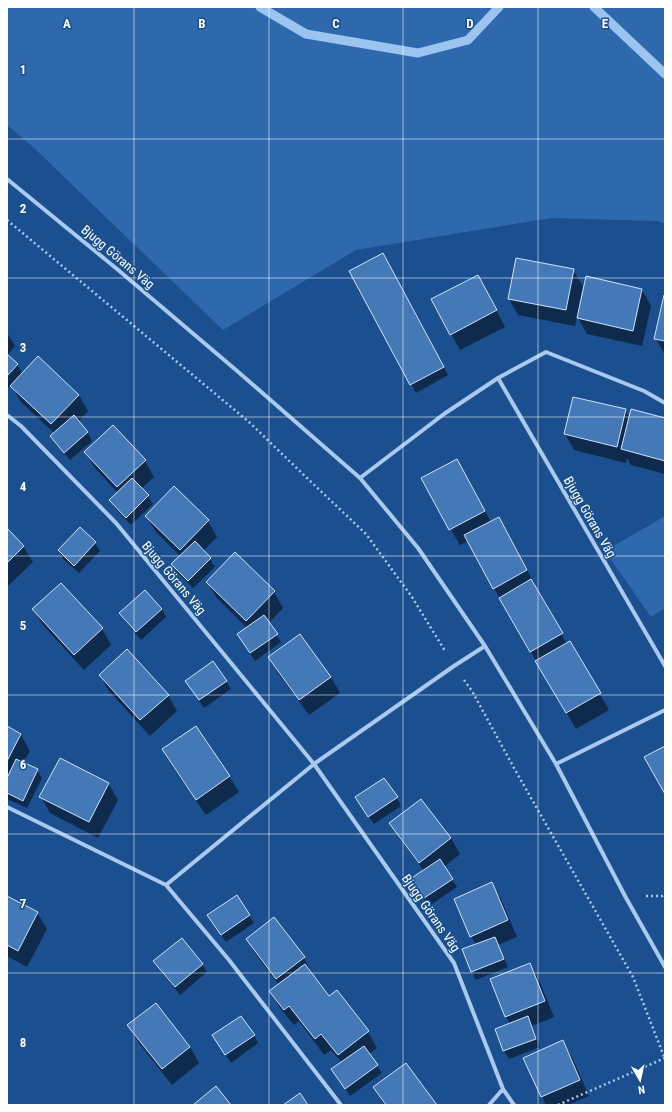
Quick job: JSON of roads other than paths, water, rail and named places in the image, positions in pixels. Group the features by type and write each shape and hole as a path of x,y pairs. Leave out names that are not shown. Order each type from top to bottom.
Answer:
{"street":[{"name":"Bjugg Görans Väg","path":"7,179 123,274 360,478 418,548 485,646 556,764 625,896 665,967"},
{"path":"360,478 444,414 498,378 546,352 644,392 665,403"},
{"name":"Bjugg Görans Väg","path":"498,378 665,666"},
{"name":"Bjugg Görans Väg","path":"7,415 21,426 116,523 314,764 454,963 503,1089 514,1105"},
{"path":"166,885 314,764 485,646"},
{"path":"556,764 665,710"},
{"path":"7,807 166,885 229,960 341,1105"},
{"path":"489,1105 503,1089"}],"waterway":[{"path":"260,7 306,34 418,53 468,40 499,7"},
{"path":"594,7 665,74"}]}
